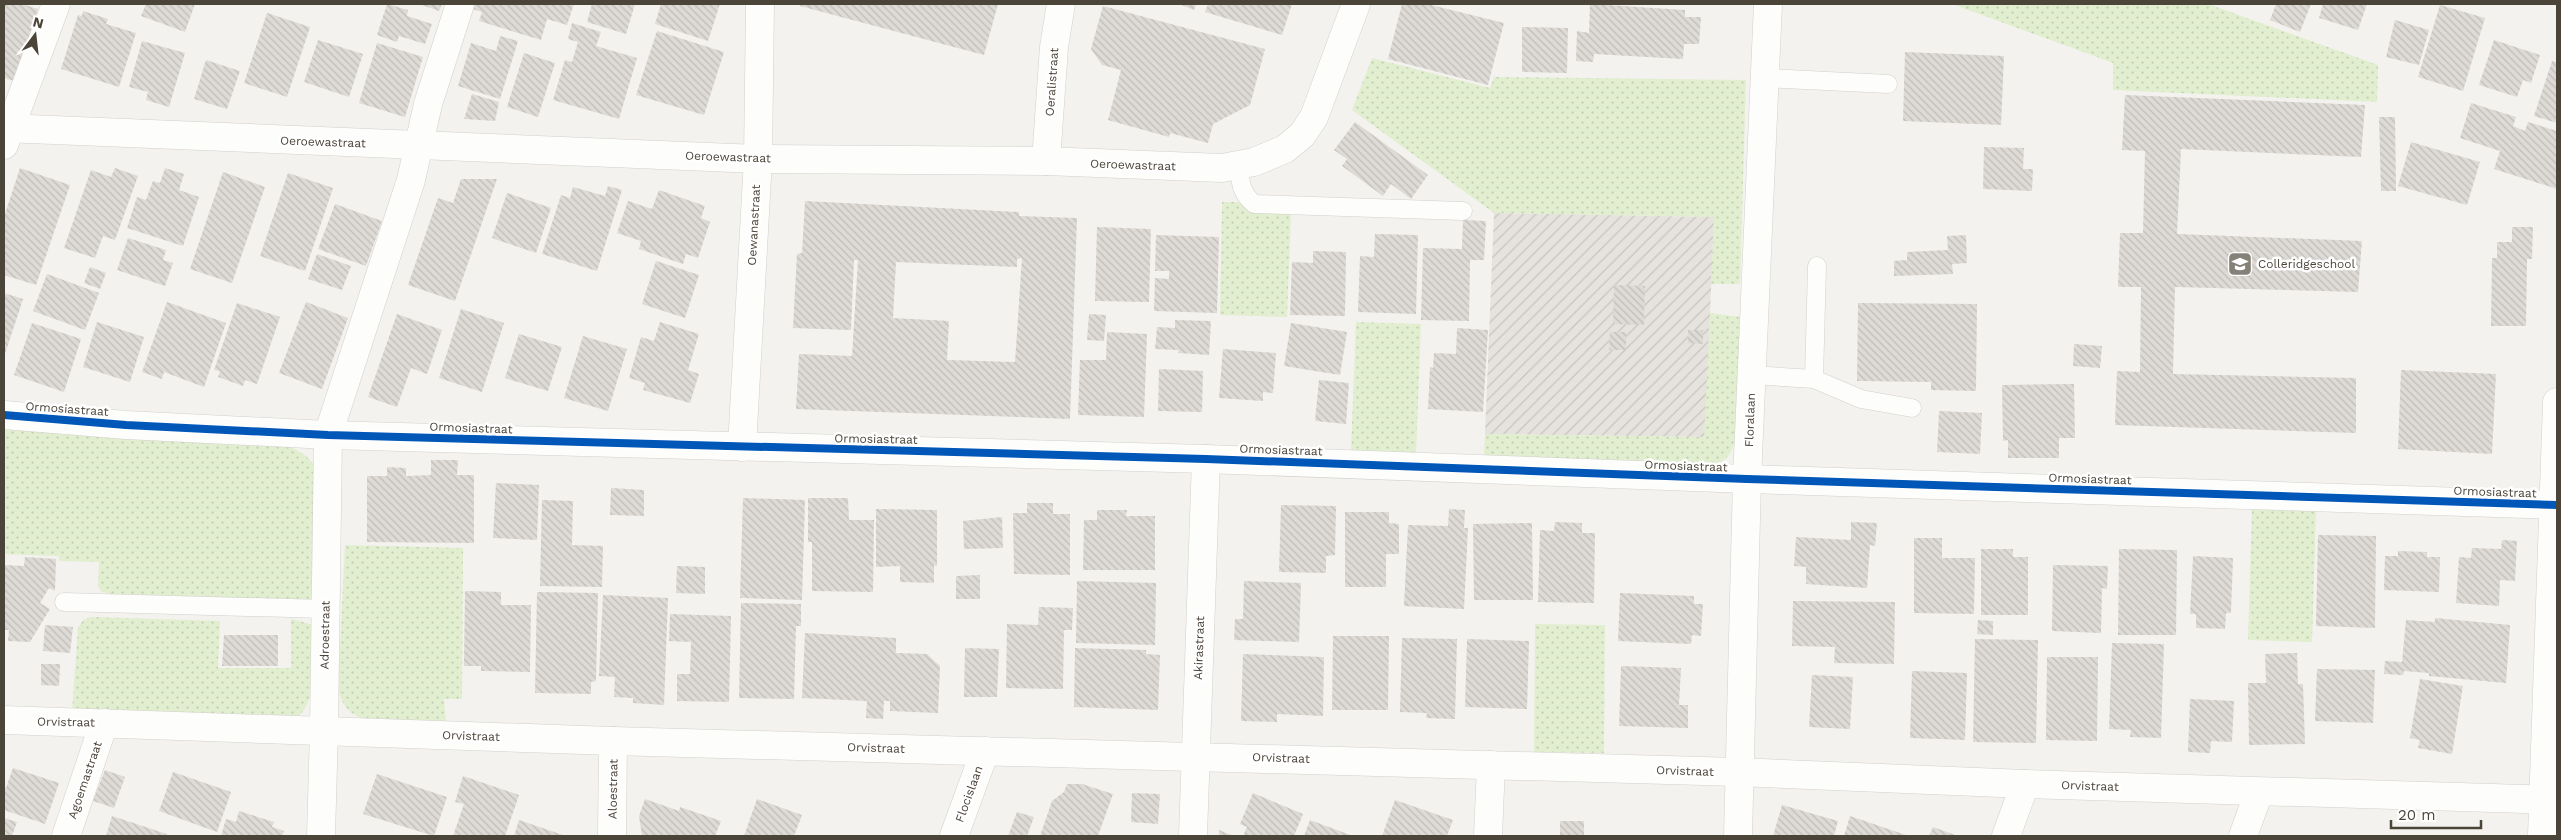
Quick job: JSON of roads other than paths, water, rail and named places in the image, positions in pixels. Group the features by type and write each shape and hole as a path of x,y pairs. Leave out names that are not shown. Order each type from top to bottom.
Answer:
{"street":[{"path":"6,134 56,4"},
{"name":"Adroestraat","path":"321,836 328,435 411,180 428,104 460,4"},
{"name":"Oewanastraat","path":"742,447 758,158 760,4"},
{"name":"Oeralistraat","path":"1046,161 1054,47 1061,4"},
{"name":"Oeroewastraat","path":"6,134 758,158 1046,161 1222,168 1254,162 1284,149 1302,135 1314,117 1356,4"},
{"name":"Floralaan","path":"1738,836 1738,772 1747,480 1768,4"},
{"path":"2542,836 2550,800 2557,402"},
{"name":"Ormosiastraat","path":"4,415 328,435 1206,459 1747,480 2555,505"},
{"name":"Akirastraat","path":"1193,836 1206,459"},
{"name":"Orvistraat","path":"4,720 613,741 1738,772 2025,784 2550,800"},
{"name":"Agoemastraat","path":"66,836 104,723"},
{"name":"Aloestraat","path":"612,836 613,741"},
{"name":"Flocislaan","path":"954,836 984,751"},
{"path":"1488,836 1491,765"},
{"path":"2006,836 2025,784"},
{"path":"2243,836 2258,792"}],"lane":[{"path":"1765,78 1888,84"},
{"path":"1239,165 1241,187 1254,204 1463,211"},
{"path":"1814,380 1817,266"},
{"path":"1752,375 1814,380 1860,399 1912,408"},
{"path":"64,602 326,609"}],"place":[{"name":"Colleridgeschool","path":"2240,264"}]}
